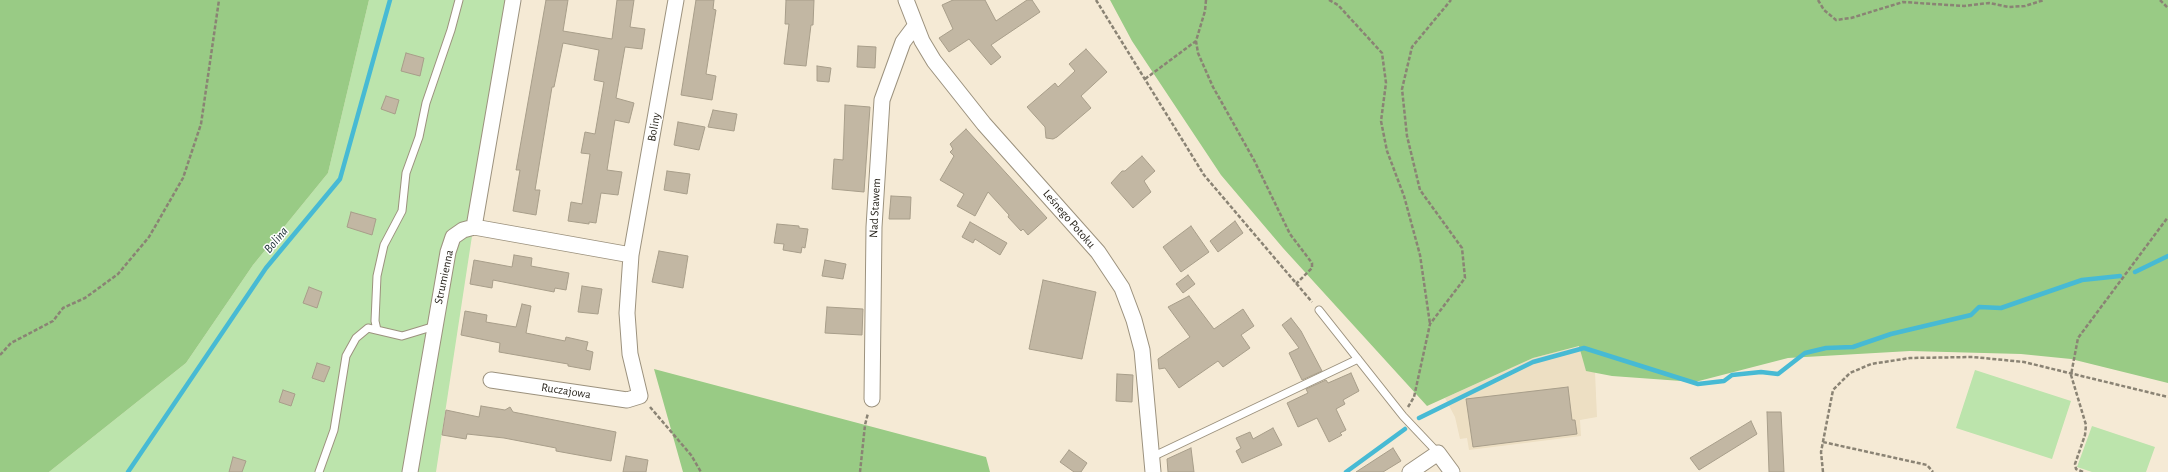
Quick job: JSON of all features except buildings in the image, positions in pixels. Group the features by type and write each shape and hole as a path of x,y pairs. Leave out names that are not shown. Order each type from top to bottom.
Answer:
{"street":[{"path":"513,0 474,227 631,255"},
{"name":"Boliny","path":"640,396 630,354 627,313 631,255 676,0"},
{"name":"Leśnego Potoku","path":"906,0 922,42 934,61 984,124 1098,252 1122,288 1134,320 1142,350 1153,472"},
{"name":"Nad Stawem","path":"872,399 874,227 882,100 903,42 915,26"},
{"name":"Strumienna","path":"410,472 448,252 453,237 463,230 474,227"},
{"name":"Ruczajowa","path":"491,380 627,400 640,396"},
{"path":"1410,472 1438,453 1452,472"}],"lane":[{"path":"377,330 375,321 377,276 384,245 402,211 406,173 419,137 426,103 451,30 459,0"},
{"path":"1319,310 1403,416 1438,453"},
{"path":"319,472 334,430 346,356 356,338 368,328 402,336 435,326"},
{"path":"1152,457 1358,360"}],"path":[{"path":"0,355 11,343 53,321 64,308 85,298 118,274 149,237 183,178 201,124 219,0"},
{"path":"1096,0 1204,175 1319,310"},
{"path":"1206,0 1205,11 1196,41 1198,53 1214,87 1254,160 1290,234 1312,263 1312,268 1296,284"},
{"path":"1329,0 1338,5 1382,53 1386,83 1381,121 1387,150 1404,196 1420,255 1430,324 1414,397 1403,416"},
{"path":"1336,0 1338,5"},
{"path":"1430,324 1465,278 1462,248 1420,190 1407,136 1402,89 1412,47 1451,0"},
{"path":"1818,0 1824,10 1836,20 1851,18 1903,2 1964,6 1989,3 2009,7 2025,6 2044,0"},
{"path":"2160,0 2168,8"},
{"path":"1145,79 1196,41"},
{"path":"2083,472 2076,469 2075,464 2085,435 2086,425 2071,375 2078,338 2168,217"},
{"path":"1823,472 1821,452 1833,390 1850,373 1871,364 1910,358 1973,357 2024,362 2071,375 2168,397"},
{"path":"640,396 691,455 701,472"},
{"path":"860,472 864,425 872,399"},
{"path":"1823,442 1927,465 1933,472"}],"shaded area":[{"path":"1580,346 1586,370 1595,372 1597,417 1580,420 1581,436 1469,450 1467,438 1460,439 1455,417 1445,398 1533,358"}],"green space":[{"path":"0,0 369,0 328,173 253,265 186,363 49,472 0,472"},
{"path":"369,0 508,0 436,472 49,472 186,363 253,265 328,173"},
{"path":"1110,0 2168,0 2168,383 2071,359 2021,354 1910,351 1788,358 1695,382 1612,376 1586,371 1579,346 1533,358 1427,406 1283,248 1221,175 1132,41"},
{"path":"654,369 986,457 990,472 683,472"},
{"path":"1975,370 2071,401 2052,459 1956,428"},
{"path":"2092,426 2155,447 2146,472 2092,472 2077,467"}],"waterway":[{"name":"Bolina","path":"128,472 266,268 340,179 390,0"},
{"path":"2135,272 2168,256"},
{"path":"1419,418 1533,362 1584,348 1698,384 1724,381 1732,375 1761,372 1778,374 1805,353 1826,348 1853,347 1891,334 1971,315 1979,307 2001,308 2082,280 2120,276"},
{"path":"1346,472 1405,429"}]}
